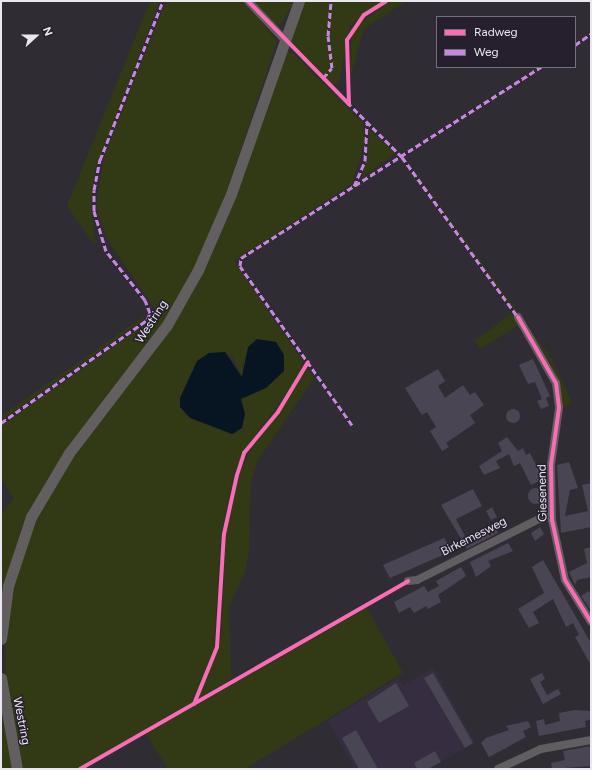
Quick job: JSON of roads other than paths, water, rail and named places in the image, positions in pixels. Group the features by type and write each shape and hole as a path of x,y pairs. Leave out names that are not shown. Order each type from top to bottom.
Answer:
{"main road":[{"name":"Westring","path":"1,639 11,573 31,517 65,459 149,351 194,278 232,194 283,38 299,1"},
{"name":"Westring","path":"1,678 17,769"}],"street":[{"path":"248,1 283,38"},
{"name":"Giesenend","path":"518,317 556,383 558,408 551,465 551,513 565,580 591,622"},
{"name":"Birkemesweg","path":"408,581 417,580 551,513"},
{"path":"498,769 541,748 591,740"}],"water":[{"path":"257,339 276,342 284,355 284,371 266,388 241,399 245,414 242,428 232,434 190,418 180,407 180,398 197,361 209,353 225,352 242,377 248,347"}]}
